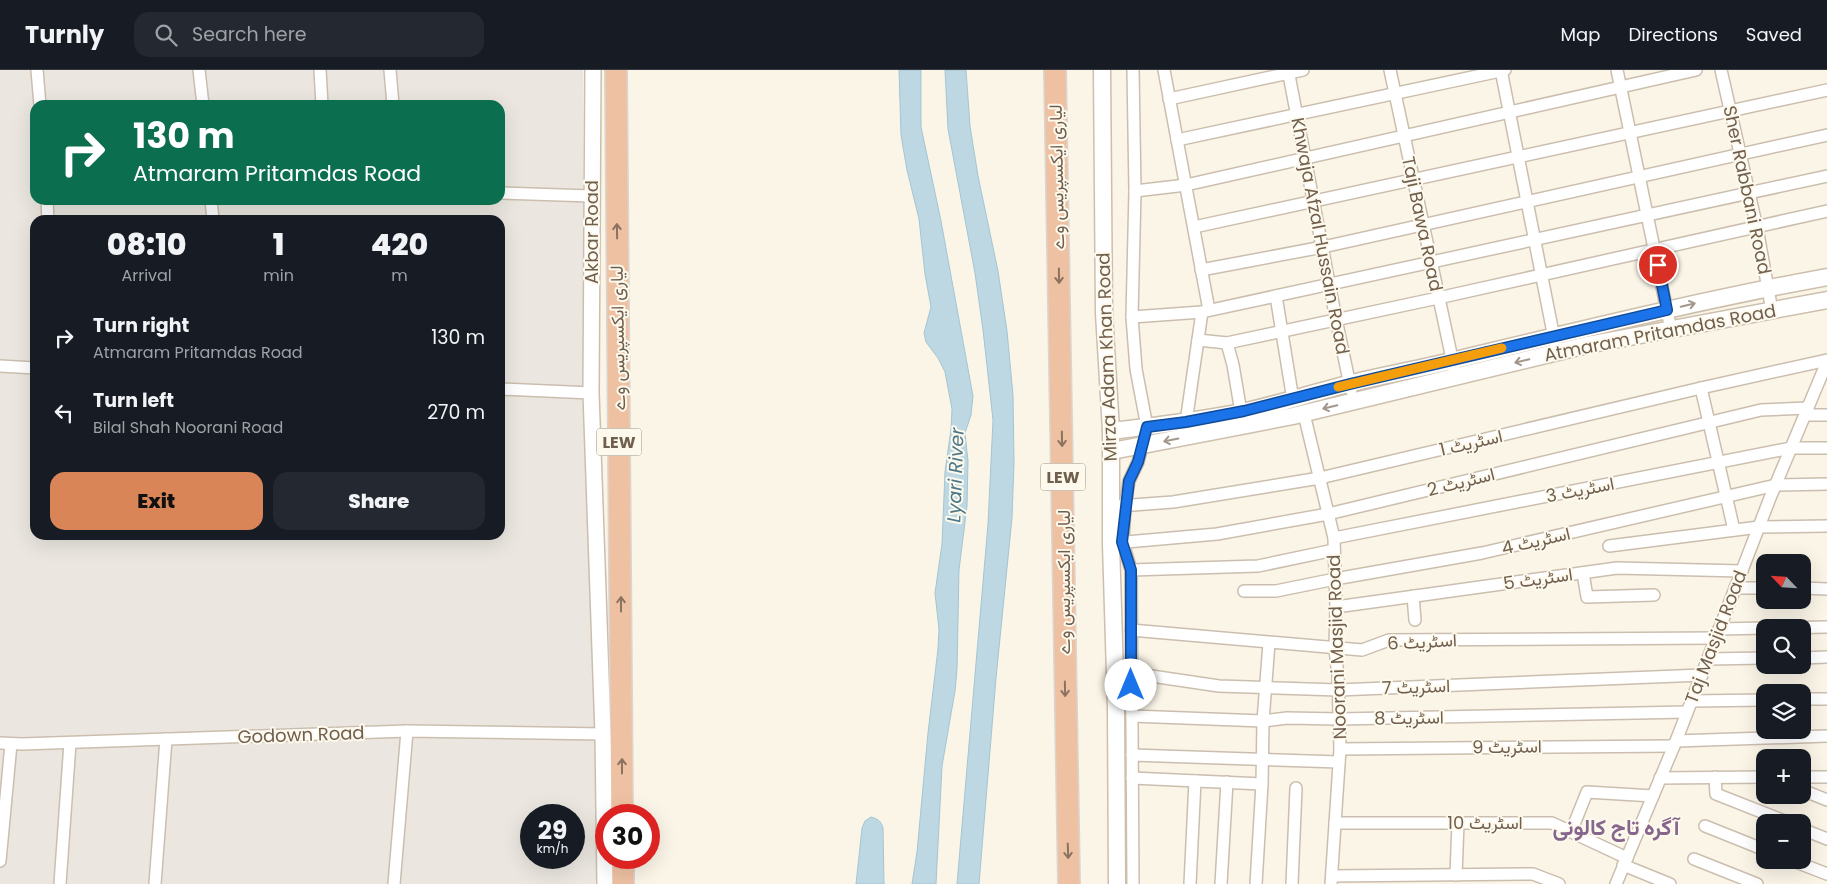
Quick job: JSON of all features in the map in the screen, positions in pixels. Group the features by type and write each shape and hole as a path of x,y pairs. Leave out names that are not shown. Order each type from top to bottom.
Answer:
{"highway":[{"name":"لیاری ایکسپریس وے","path":"616,70 622,804"},
{"name":"لیاری ایکسپریس وے","path":"1055,70 1069,884"},
{"path":"622,869 623,884"}],"main road":[{"name":"Mirza Adam Khan Road","path":"1102,70 1104,313 1112,451 1119,506 1116,707 1117,884"},
{"name":"Atmaram Pritamdas Road","path":"1112,451 1304,414 1353,401 1554,335 1768,288 1827,277"},
{"name":"Atmaram Pritamdas Road","path":"1111,431 1186,422 1241,412 1350,384 1557,352 1827,300"}],"street":[{"path":"37,70 40,100"},
{"path":"199,70 202,100"},
{"path":"320,70 322,100"},
{"path":"390,70 393,100"},
{"name":"Akbar Road","path":"593,70 591,394 603,734 605,884"},
{"path":"1119,506 1138,462 1147,427 1136,369 1132,317 1135,191 1133,70"},
{"path":"1164,70 1194,227 1206,311 1198,340 1186,422"},
{"path":"1170,99 1303,70"},
{"name":"Taji Bawa Road","path":"1390,70 1454,369"},
{"path":"1178,140 1503,70 1557,352"},
{"path":"1617,70 1671,330"},
{"path":"1135,191 1186,184 1696,70"},
{"name":"Sher Rabbani Road","path":"1721,70 1757,228 1772,311"},
{"name":"Khwaja Afzal Hussain Road","path":"1288,72 1353,401"},
{"path":"1194,227 1631,134 1827,90"},
{"path":"1201,270 1323,247 1827,135"},
{"path":"1132,317 1206,311 1827,176"},
{"path":"505,193 591,196"},
{"path":"1198,340 1227,343 1757,228 1827,211"},
{"path":"1276,296 1293,400"},
{"path":"1227,343 1233,365 1241,412"},
{"name":"Taj Masjid Road","path":"1616,884 1675,743 1791,448 1806,412 1823,380 1827,361"},
{"name":"اسٹریٹ 1","path":"1119,506 1173,502 1320,478 1701,388 1827,361"},
{"path":"0,366 30,368"},
{"path":"1701,388 1734,530"},
{"path":"505,389 591,394"},
{"name":"اسٹریٹ 2","path":"1117,543 1217,534 1328,514 1761,410 1827,415"},
{"name":"Noorani Masjid Road","path":"1304,414 1334,538 1335,649 1340,749 1332,880"},
{"name":"اسٹریٹ 3","path":"1334,538 1791,448 1827,448"},
{"name":"اسٹریٹ 4","path":"1244,591 1276,591 1482,553 1776,485 1827,484"},
{"path":"1609,546 1759,527 1827,526"},
{"path":"1117,543 1131,570 1134,884"},
{"path":"1131,570 1258,566 1334,550"},
{"name":"اسٹریٹ 5","path":"1336,606 1617,568 1742,571"},
{"path":"1583,573 1586,597 1654,595"},
{"path":"1735,588 1756,588"},
{"path":"1811,588 1827,589"},
{"path":"1413,596 1415,620"},
{"path":"1811,627 1827,627"},
{"name":"اسٹریٹ 6","path":"1131,630 1362,650 1390,640 1718,633 1756,629"},
{"path":"1256,884 1262,784 1263,721 1269,643"},
{"path":"1811,658 1827,657"},
{"path":"1708,658 1756,658"},
{"name":"اسٹریٹ 7","path":"1131,673 1219,686 1338,690 1702,675"},
{"path":"1811,699 1827,699"},
{"name":"اسٹریٹ 8","path":"1132,716 1263,721 1287,718 1339,719 1689,707 1756,701"},
{"path":"394,884 407,731"},
{"name":"Godown Road","path":"5,743 70,743 407,731 603,734"},
{"name":"اسٹریٹ 9","path":"1340,749 1675,743 1827,736"},
{"path":"155,884 166,739"},
{"path":"0,861 5,743"},
{"path":"60,884 70,743"},
{"path":"1132,755 1339,762"},
{"path":"1715,777 1716,794 1767,814"},
{"path":"1660,778 1756,777"},
{"path":"1811,777 1827,777"},
{"path":"1132,778 1262,784"},
{"path":"1190,884 1195,781"},
{"path":"1222,884 1227,782"},
{"path":"1292,884 1296,788"},
{"path":"1571,832 1586,792 1653,796"},
{"path":"1811,794 1827,800"},
{"name":"اسٹریٹ 10","path":"1335,823 1552,822 1670,884"},
{"path":"1456,875 1458,823"},
{"path":"1705,826 1756,846"},
{"path":"1811,833 1827,839"},
{"path":"1694,859 1758,884"},
{"path":"1811,868 1827,874"},
{"path":"1332,880 1533,874 1558,884"}],"shaded area":[{"path":"0,70 583,70 584,343 595,651 597,804 595,804 595,869 598,869 598,884 0,884"}],"water":[{"name":"Lyari River","path":"899,70 921,70 921,127 941,221 973,396 971,415 965,433 968,461 967,506 959,570 957,669 942,766 936,884 912,884 938,649 939,629 935,593 942,544 945,472 952,409 945,372 938,358 926,342 924,333 931,307 919,219 901,135"},
{"path":"945,70 966,70 970,126 978,176 998,271 1007,331 1013,395 1014,463 1012,518 996,678 979,884 957,884 988,524 993,420 975,273 948,129"},
{"path":"871,817 879,821 883,828 884,884 856,884 862,828 865,821"}],"slow traffic":[{"path":"1338,387 1502,348"}],"district":[{"name":"آگرہ تاج کالونی","path":"1616,827"}],"route":[{"path":"1131,685 1131,570 1122,542 1129,481 1138,462 1147,427 1244,411 1554,335 1667,310 1658,265"}]}
